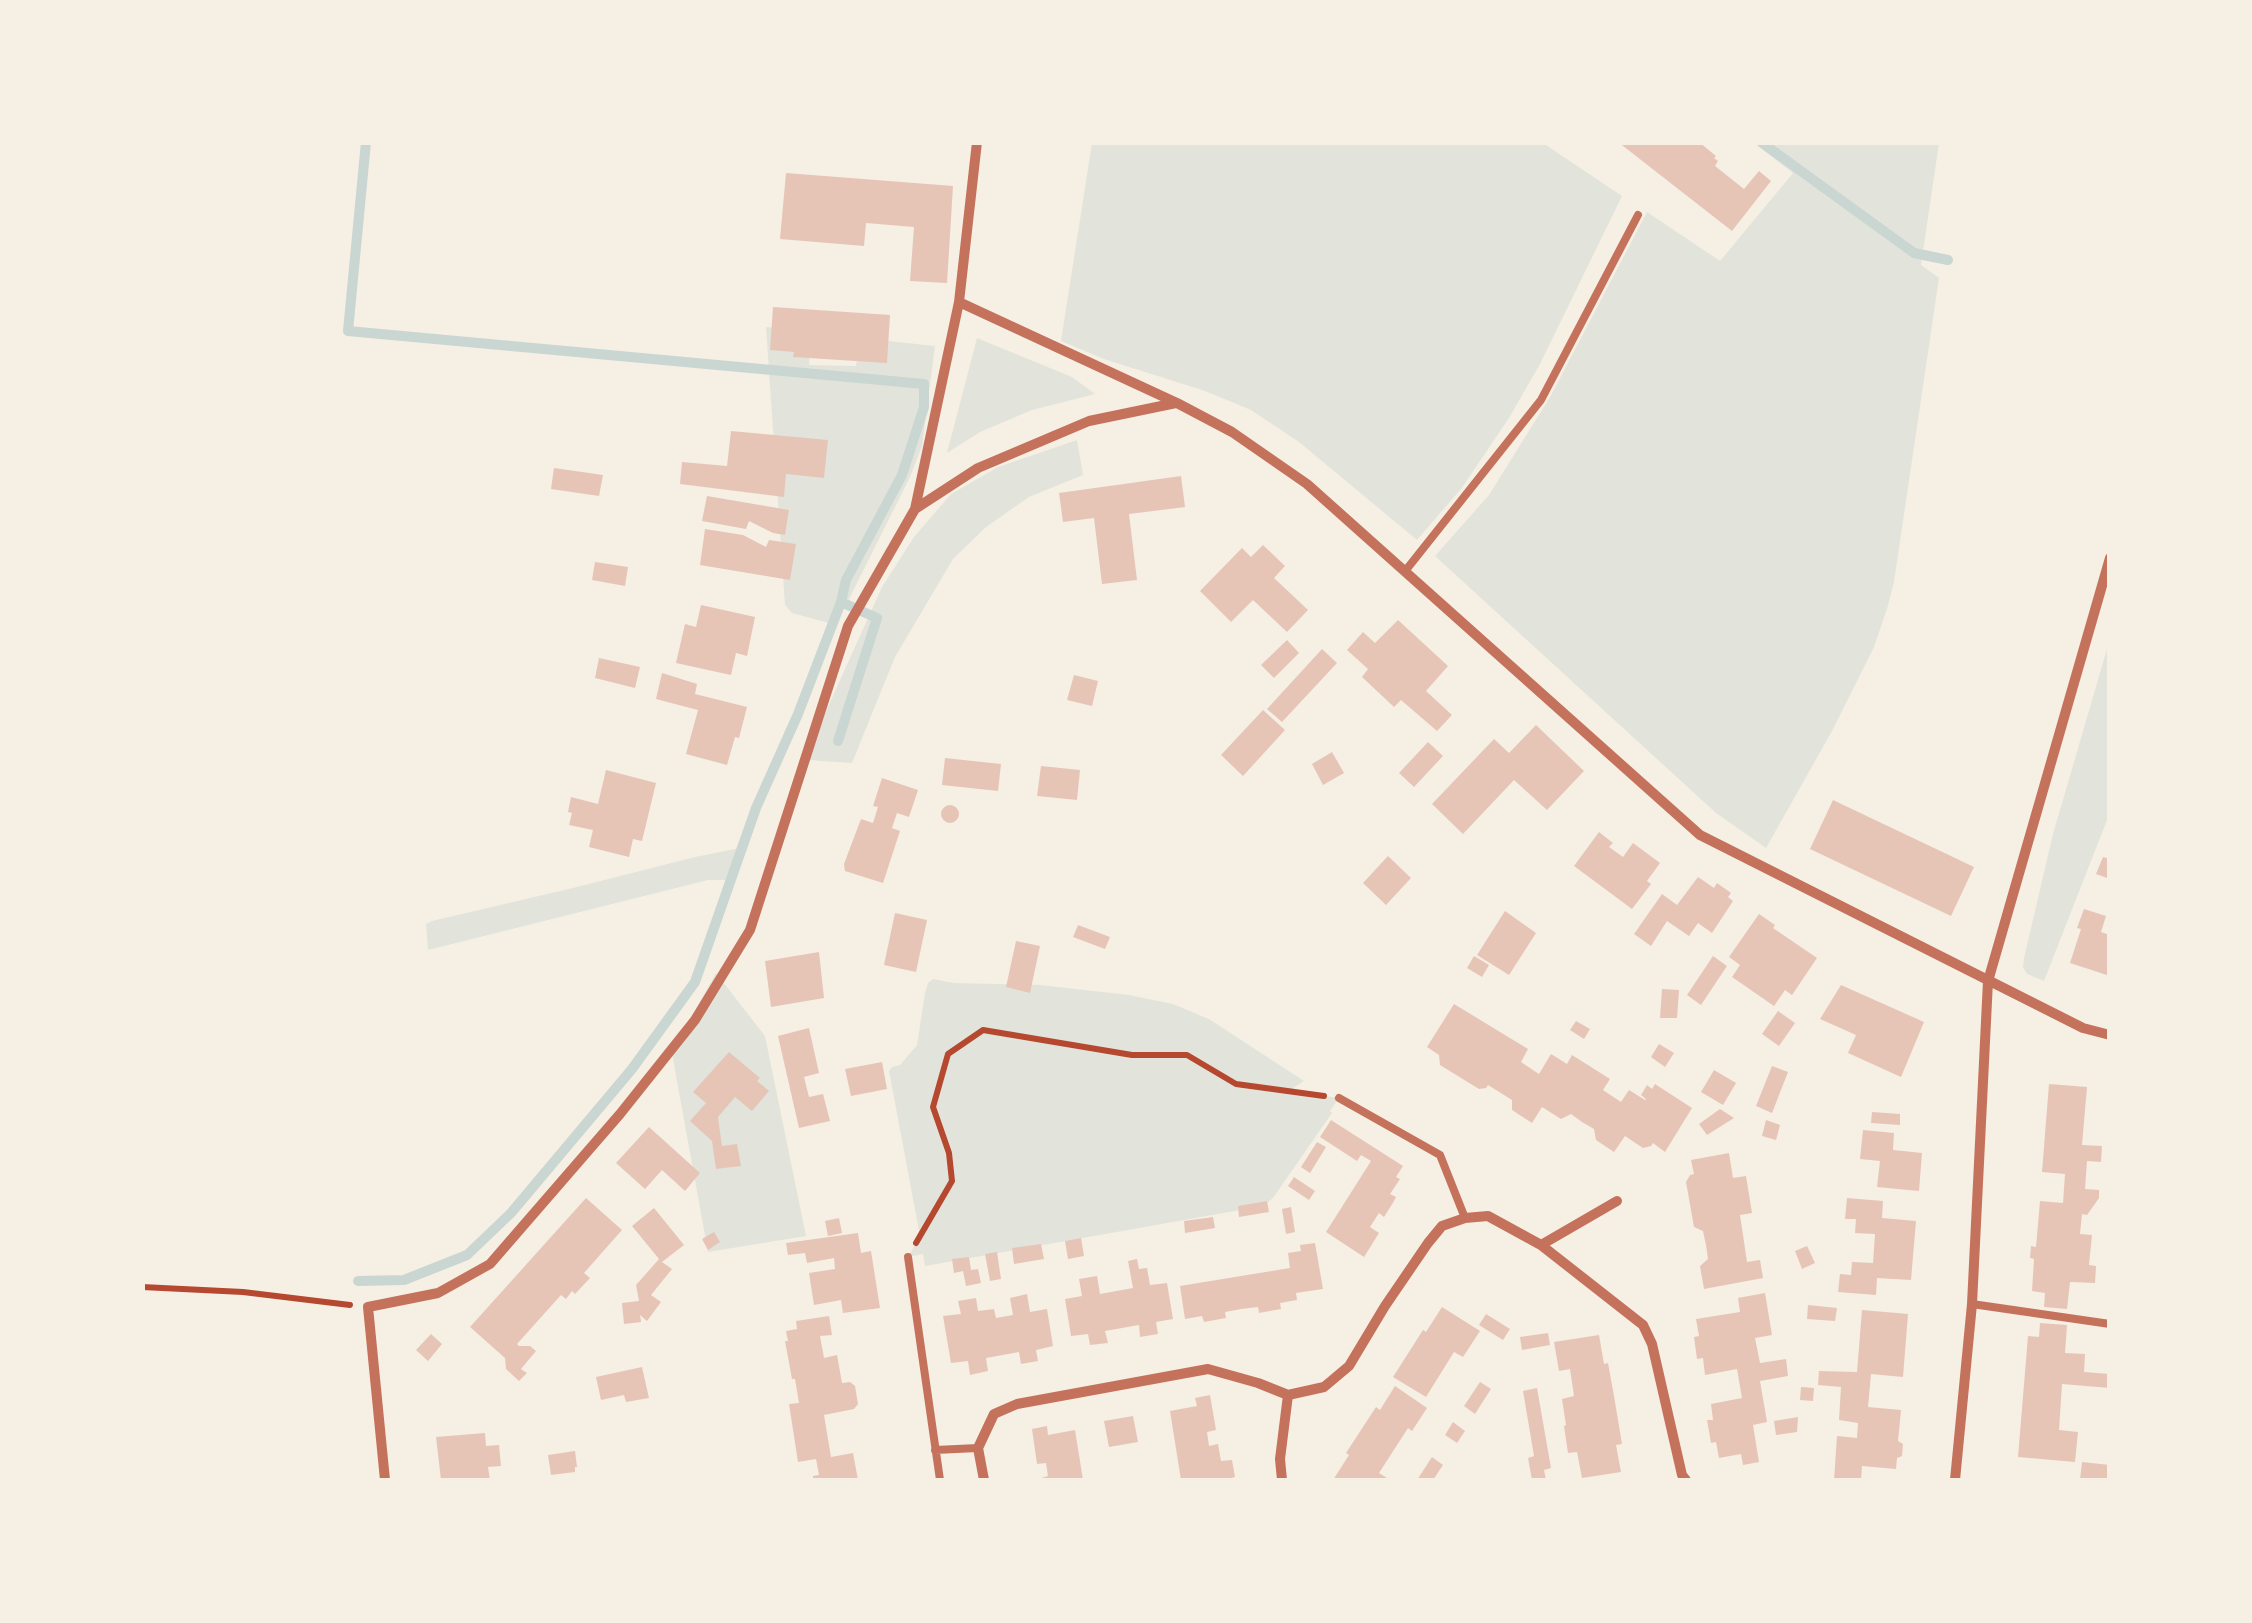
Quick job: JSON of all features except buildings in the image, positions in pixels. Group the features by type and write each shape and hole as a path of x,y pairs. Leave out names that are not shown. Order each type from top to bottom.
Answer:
{"street":[{"path":"386,1480 368,1307 438,1293 490,1264 620,1114 695,1020 750,930 848,626 915,509 959,302 978,142"},
{"path":"959,302 1177,402 1232,432 1307,484 1700,834 2083,1028 2110,1035"},
{"path":"915,509 978,468 1089,421 1177,402"},
{"path":"1955,1480 1972,1304 1988,981 2104,600 2110,558"},
{"path":"1541,1245 1618,1201"},
{"path":"984,1480 978,1448 994,1414 1017,1404 1208,1369 1288,1395 1324,1387 1349,1366 1442,1226 1488,1216 1541,1245 1643,1325 1652,1344 1686,1480"},
{"path":"1282,1480 1280,1460 1288,1395"}],"lane":[{"path":"1406,570 1540,400 1638,215"},
{"path":"1338,1098 1440,1155 1465,1218"},
{"path":"908,1257 940,1480"},
{"path":"1972,1304 2110,1324"},
{"path":"935,1450 978,1448"}],"path":[{"path":"908,1257 952,1181 949,1153 933,1107 948,1054 983,1030 1132,1055 1186,1055 1236,1084 1338,1098"},
{"path":"142,1286 243,1292 368,1307"}],"shaded area":[{"path":"1092,143 1543,143 1622,196 1540,364 1509,418 1461,489 1417,540 1299,442 1251,410 1061,341"},
{"path":"1754,143 1939,143 1921,265 1939,278 1894,582 1874,647 1766,848 1716,813 1435,556 1489,495 1550,397 1647,212 1720,261 1793,173"},
{"path":"766,327 812,332 809,365 856,366 860,338 935,346 922,446 836,625 792,613 785,605"},
{"path":"977,338 1072,377 1095,394 1032,410 980,432 947,453"},
{"path":"1077,440 1083,475 1029,497 986,527 953,559 895,657 852,763 808,760 882,587 914,537 951,494 998,467"},
{"path":"2109,642 2109,815 2044,981 2027,974 2024,958 2053,834"},
{"path":"740,848 726,880 708,880 428,950 426,924 432,921"},
{"path":"716,973 765,1036 806,1236 708,1252 671,1048"},
{"path":"933,979 1040,985 1173,1004 1209,1019 1304,1081 1293,1088 1298,1092 1339,1098 1273,1198 1263,1206 925,1266 923,1254 908,1257 920,1236 889,1071 900,1065 917,1045 925,993"}],"waterway":[{"path":"366,142 348,331 924,384 924,407 902,475 846,580 841,602 877,618 838,741"},
{"path":"1761,142 1914,253 1948,260"},
{"path":"358,1281 404,1280 467,1255 511,1213 632,1069 695,982 756,808 841,602"}]}
